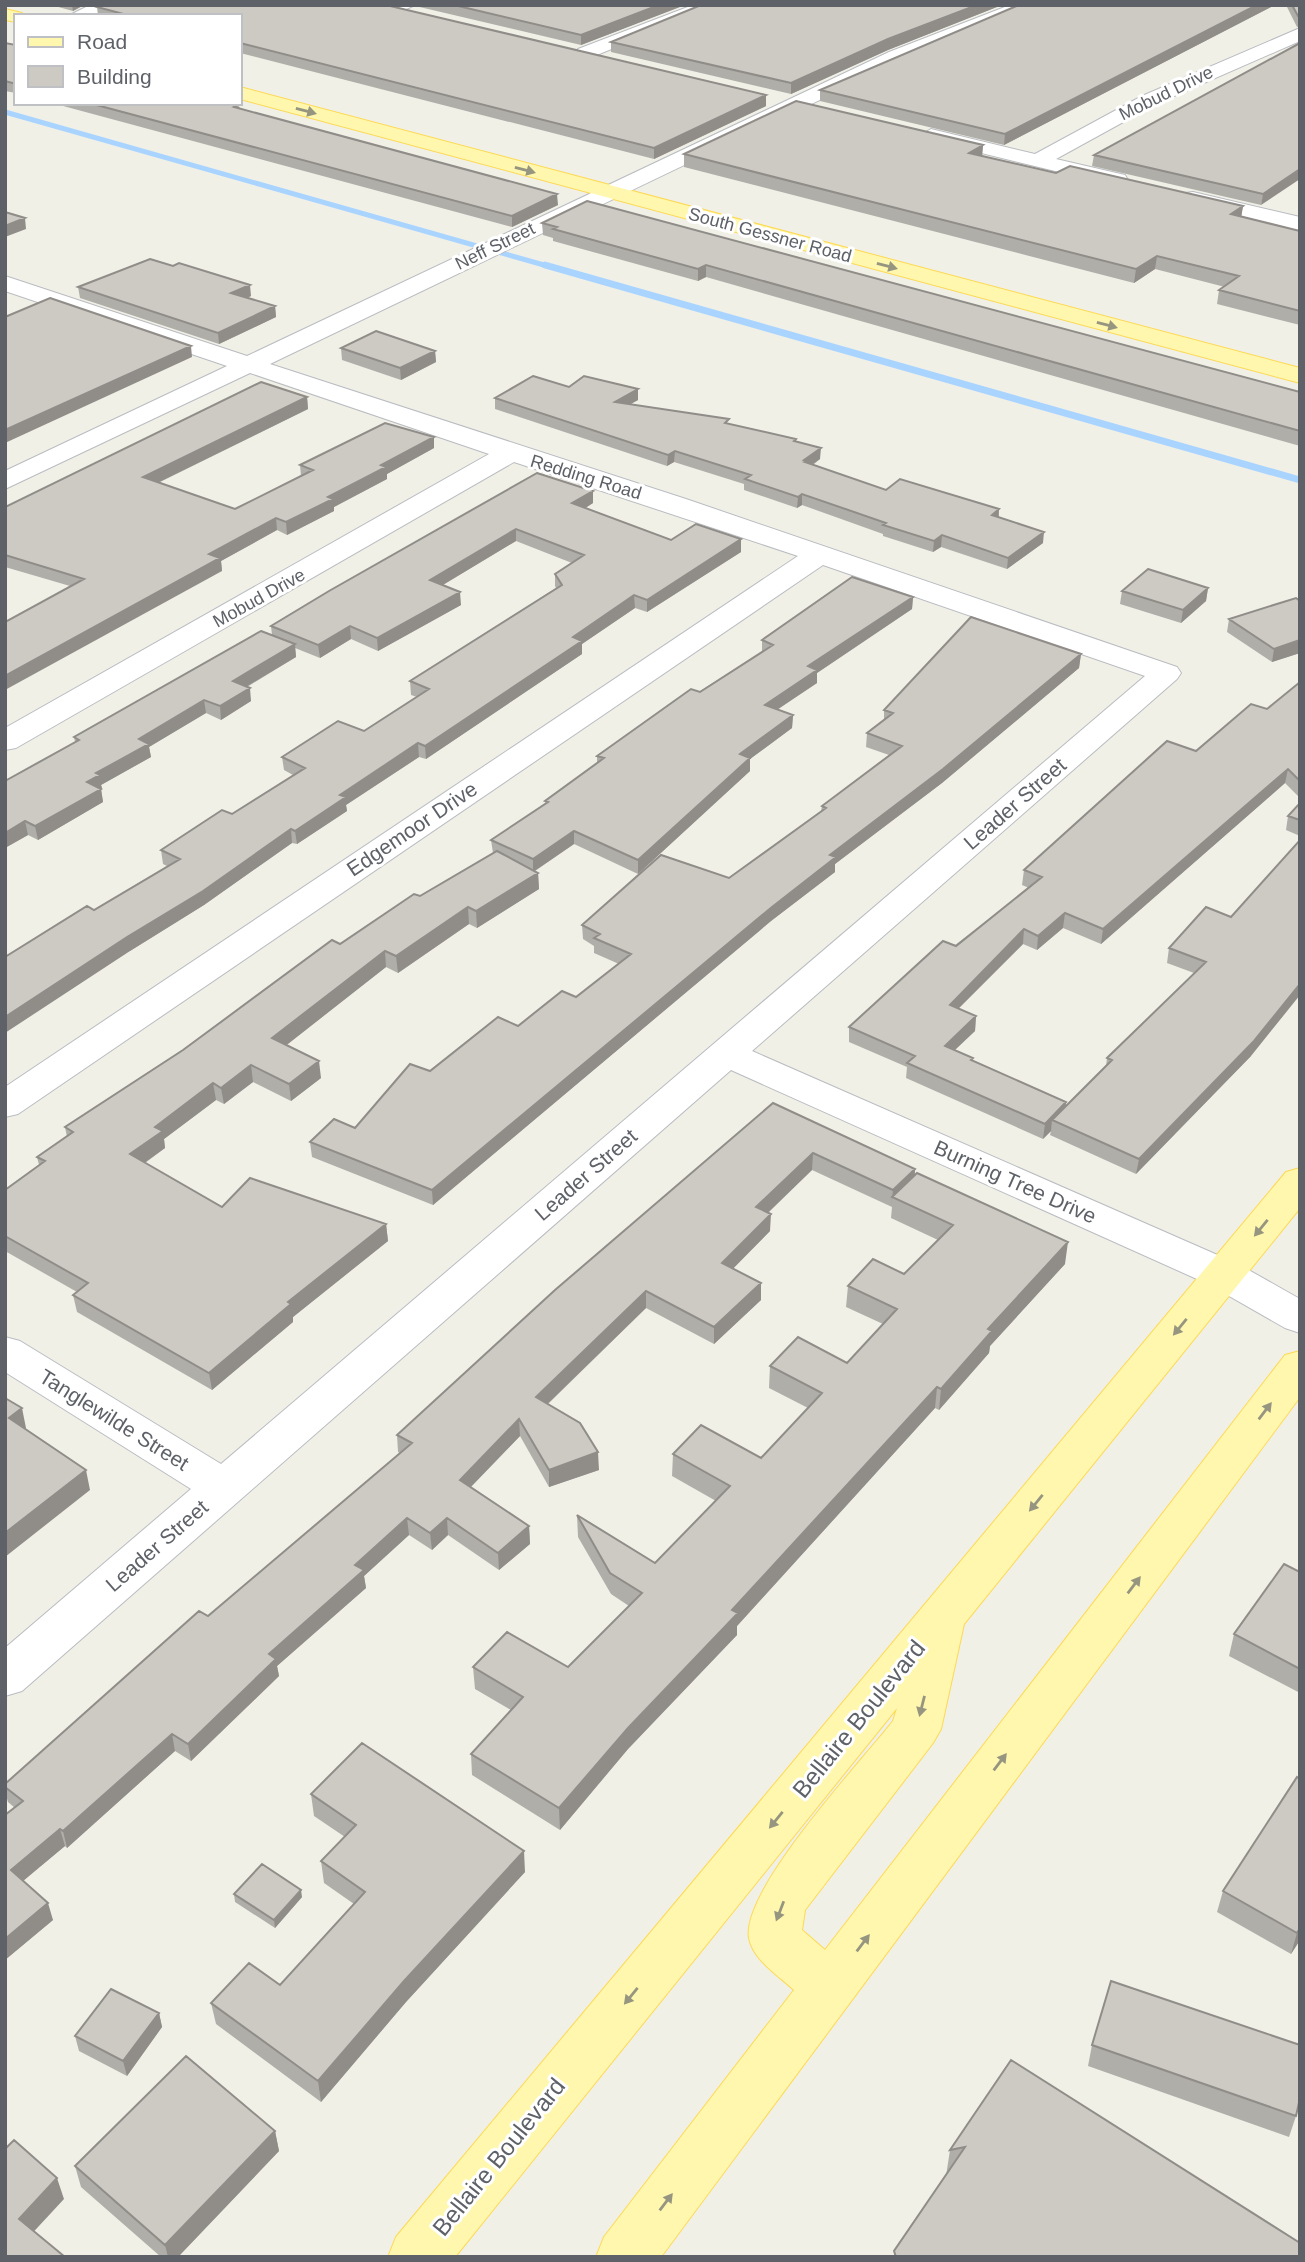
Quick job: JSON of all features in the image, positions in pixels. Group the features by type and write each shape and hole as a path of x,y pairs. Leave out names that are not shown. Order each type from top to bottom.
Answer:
{"main road":[{"name":"South Gessner Road","path":"242,77 1300,354"},
{"name":"South Gessner Road","path":"242,94 1300,376"},
{"path":"966,287 989,273"},
{"name":"Bellaire Boulevard","path":"417,2257 1300,1181"},
{"path":"625,2257 1300,1366"},
{"path":"830,1987 776,1940 775,1919 786,1895 916,1729 943,1616"}],"street":[{"path":"83,14 108,5"},
{"path":"585,53 710,5"},
{"name":"Neff Street","path":"5,481 795,103 896,56 1027,5"},
{"name":"Mobud Drive","path":"1037,161 1149,100 1300,34"},
{"path":"560,48 625,63"},
{"path":"769,97 822,110"},
{"path":"916,132 1142,186"},
{"path":"1168,192 1299,223"},
{"name":"Redding Road","path":"11,290 249,364 511,453 676,505 1166,673"},
{"name":"Mobud Drive","path":"5,741 511,453"},
{"name":"Edgemoor Drive","path":"5,1105 819,555"},
{"name":"Leader Street","path":"5,1677 1166,673"},
{"name":"Burning Tree Drive","path":"726,1054 1223,1274 1300,1318"},
{"name":"Tanglewilde Street","path":"5,1352 224,1488"}],"building":[{"path":"386,5 766,95 654,148 242,44 242,14 123,14 97,7"},
{"path":"454,5 659,5 581,35"},
{"path":"701,5 977,5 888,39 791,83 611,42"},
{"path":"1019,5 1257,5 1005,134 820,90"},
{"path":"1292,5 1300,5 1300,16 1298,16"},
{"path":"5,43 14,45 14,83 5,81"},
{"path":"1300,43 1300,169 1263,194 1094,155"},
{"path":"796,101 983,145 969,153 1056,173 1070,166 1243,206 1231,214 1300,231 1300,311 1219,290 1239,276 1157,256 1136,269 684,154"},
{"path":"96,105 238,105 234,107 557,194 512,216"},
{"path":"587,201 1300,392 1300,431 706,265 698,269 553,229 557,227 542,223"},
{"path":"5,212 25,218 5,226"},
{"path":"150,259 173,266 179,263 250,285 231,293 275,306 218,333 78,287"},
{"path":"50,298 191,346 5,430 5,317"},
{"path":"376,331 435,351 400,368 341,348"},
{"path":"533,376 569,387 584,376 638,389 615,402 729,419 725,423 796,439 794,441 821,448 804,460 808,461 805,462 886,490 900,479 999,509 992,515 1044,532 1008,558 942,535 934,541 802,494 798,497 745,479 751,475 675,451 668,455 495,398"},
{"path":"261,382 307,397 143,477 235,509 313,470 300,465 385,423 434,437 381,465 386,467 328,497 333,499 286,522 276,518 209,554 220,558 5,676 5,622 84,579 5,555 5,507"},
{"path":"537,473 593,491 572,503 671,540 696,524 741,539 647,600 634,595 573,637 582,641 425,746 418,743 340,795 346,797 295,831 291,829 203,891 5,1017 5,957 87,906 94,910 180,859 161,850 222,810 232,814 305,768 282,757 338,721 364,731 429,689 410,681 562,585 555,574 584,555 516,529 430,580 460,592 377,638 350,626 318,645 271,626"},
{"path":"1148,569 1208,588 1183,610 1122,591"},
{"path":"852,577 913,597 808,666 817,670 765,705 793,715 740,754 750,758 638,860 574,831 533,859 491,840 548,802 545,801 604,758 597,756 691,689 700,692 773,645 762,640"},
{"path":"1296,598 1300,601 1300,640 1274,649 1229,619"},
{"path":"971,617 1081,654 943,769 830,855 836,857 772,907 432,1190 310,1142 334,1119 355,1128 410,1064 430,1071 498,1017 518,1026 562,991 576,997 631,954 594,938 600,934 582,925 661,855 729,878 826,808 822,806 902,746 867,733 893,713 884,710"},
{"path":"261,631 295,644 233,681 250,688 220,706 204,700 139,739 149,744 96,773 100,775 87,782 101,789 35,826 25,821 5,833 5,781 79,740 74,737"},
{"path":"1300,682 1300,781 1288,769 1103,929 1065,913 1038,936 1024,929 950,1005 976,1016 945,1046 1066,1102 1045,1124 907,1063 915,1056 849,1027 943,941 956,946 1042,877 1024,870 1167,741 1196,751 1251,704 1267,709"},
{"path":"1300,803 1300,820 1288,816"},
{"path":"1300,840 1300,984 1254,1041 1139,1159 1052,1120 1112,1060 1107,1058 1206,962 1169,948 1206,907 1231,917"},
{"path":"497,851 538,873 476,911 468,907 396,956 385,951 272,1038 319,1061 289,1084 251,1065 221,1088 213,1083 155,1127 163,1131 130,1154 222,1207 250,1178 386,1224 288,1302 291,1304 209,1373 73,1295 88,1283 5,1236 5,1190 45,1161 37,1157 73,1132 65,1127 183,1050 332,940 340,944 414,894 420,896"},
{"path":"773,1103 915,1169 893,1190 813,1153 756,1207 771,1214 722,1263 761,1283 714,1327 646,1291 536,1397 580,1423 598,1452 549,1470 519,1419 460,1480 529,1526 498,1553 447,1518 430,1533 407,1518 355,1565 364,1570 269,1654 276,1659 188,1744 172,1734 63,1831 60,1829 11,1870 48,1903 5,1939 5,1815 23,1801 5,1787 5,1784 199,1611 208,1616 412,1443 397,1435 555,1290"},
{"path":"917,1173 1068,1242 988,1329 992,1331 941,1389 937,1387 732,1610 738,1613 628,1728 559,1808 471,1754 523,1697 473,1667 507,1632 568,1667 642,1593 610,1573 577,1515 655,1563 730,1486 673,1454 701,1425 761,1458 822,1393 770,1366 798,1337 847,1363 897,1309 848,1286 873,1259 904,1274 953,1225 892,1197"},
{"path":"5,1398 22,1408 9,1418 86,1470 5,1533"},
{"path":"1284,1564 1300,1572 1300,1669 1234,1634"},
{"path":"362,1743 524,1851 404,1981 318,2081 211,2003 249,1963 280,1985 365,1892 321,1861 356,1825 311,1794"},
{"path":"1297,1777 1300,1779 1300,1928 1297,1933 1223,1891"},
{"path":"262,1864 301,1890 274,1920 234,1894"},
{"path":"1111,1981 1300,2045 1300,2098 1296,2116 1092,2045"},
{"path":"111,1989 159,2013 123,2061 75,2036"},
{"path":"186,2056 275,2131 165,2245 75,2166"},
{"path":"1011,2060 1300,2243 1300,2257 896,2257 894,2251 965,2147 950,2150"},
{"path":"14,2140 57,2178 19,2219 65,2257 5,2257 5,2149"}],"waterway":[{"path":"5,112 551,267"},
{"path":"545,265 1300,480"}]}
